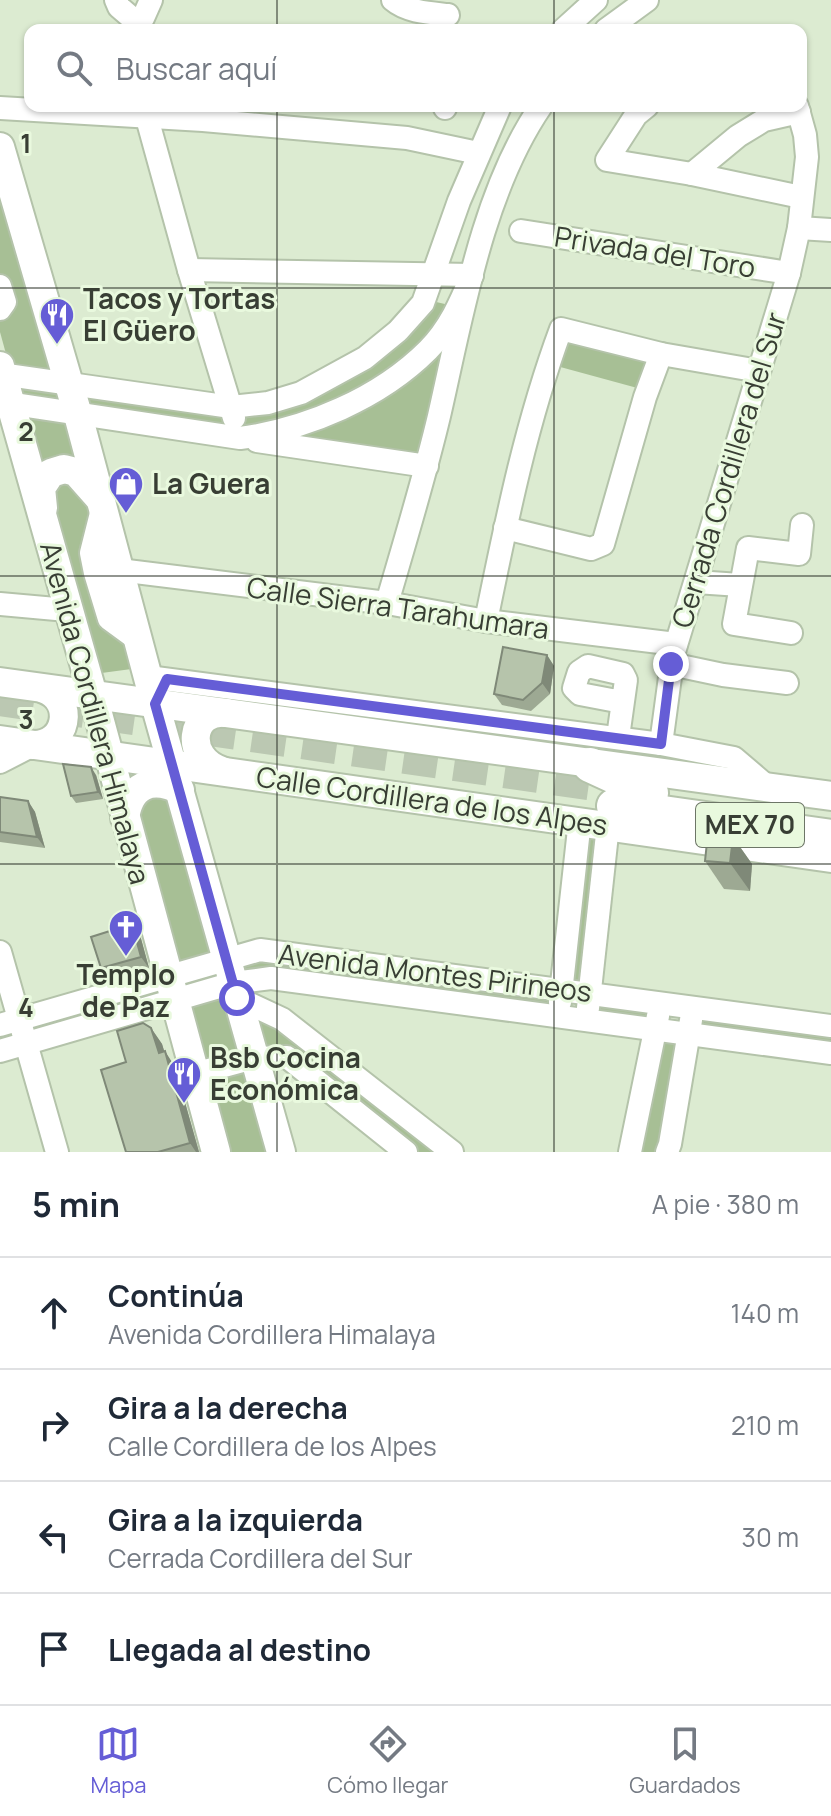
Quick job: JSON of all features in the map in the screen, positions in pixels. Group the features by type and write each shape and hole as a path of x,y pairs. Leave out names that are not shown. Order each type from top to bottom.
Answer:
{"highway":[{"path":"590,765 666,809"},
{"name":"Calle Cordillera de los Alpes","path":"613,806 831,818"},
{"name":"Calle Cordillera de los Alpes","path":"666,809 831,837"}],"main road":[{"path":"0,147 78,415 139,641 157,686 176,777 281,1152"},
{"name":"Avenida Cordillera Himalaya","path":"3,384 93,695 216,1152"},
{"path":"45,530 41,488 51,473 64,469 76,472 101,503"},
{"name":"Calle Cordillera de los Alpes","path":"0,682 93,695 157,686 226,713 831,796"},
{"path":"33,745 49,742 57,736 64,723 60,700 44,689"},
{"path":"225,772 201,759 195,743 198,730 206,718 218,712 226,713"},
{"name":"Calle Cordillera de los Alpes","path":"0,740 108,756 176,777 225,772 580,820 613,806"},
{"path":"125,818 128,803 140,789 176,777"},
{"name":"Calle Cordillera de los Alpes","path":"666,809 831,858"}],"street":[{"path":"116,0 126,15 133,19 147,9"},
{"path":"393,0 398,5 448,15"},
{"path":"570,24 596,0"},
{"path":"614,24 647,0"},
{"path":"0,108 24,110"},
{"path":"59,112 203,120 407,138 478,153"},
{"path":"3,384 67,382 231,407 268,403 301,393 365,358 398,331 423,303 478,153 497,112"},
{"path":"387,603 427,466 472,275 506,169 538,112"},
{"path":"640,112 607,160 801,197"},
{"path":"692,174 738,136 764,120 789,112"},
{"name":"Cerrada Cordillera del Sur","path":"661,744 674,654 789,273 799,228 807,157 799,112"},
{"path":"147,118 240,438"},
{"path":"799,228 831,230"},
{"name":"Privada del Toro","path":"521,231 789,273"},
{"path":"189,270 472,275"},
{"path":"240,438 270,434 341,408 391,380 430,348 458,308 472,275"},
{"path":"0,286 5,302 0,309"},
{"path":"486,621 505,528 545,373 561,329 661,354 759,371"},
{"path":"505,528 591,549 603,544 645,397 661,354"},
{"path":"3,384 78,415 427,466"},
{"path":"101,503 91,553 95,573 109,619 139,641"},
{"path":"791,633 734,624 748,548 799,554 802,525"},
{"name":"Calle Sierra Tarahumara","path":"119,570 387,603 674,654 723,675 787,683"},
{"path":"696,582 740,585"},
{"path":"0,604 67,610"},
{"name":"Calle Cordillera de los Alpes","path":"157,686 661,744 734,758 769,788"},
{"path":"618,737 622,702"},
{"path":"0,762 33,745"},
{"path":"586,1021 613,806"},
{"path":"558,1017 580,820"},
{"name":"Avenida Montes Pirineos","path":"233,980 260,950 831,1026"},
{"path":"0,952 10,1023 25,1042 57,1152"},
{"name":"Avenida Montes Pirineos","path":"10,1023 171,989 271,978 831,1053"},
{"path":"233,980 452,1152"},
{"name":"Avenida Montes Pirineos","path":"0,1051 171,989"},
{"path":"630,1152 660,1003"},
{"path":"667,1152 693,1007"},
{"path":"194,1074 254,1058 287,1057 406,1152"}],"green space":[{"path":"0,174 139,668 94,674 0,332"},
{"path":"432,301 462,308 423,463 90,409 90,389 277,407"},
{"path":"565,334 651,357 641,389 553,365"},
{"path":"146,795 177,797 276,1152 228,1152 133,812"},
{"path":"580,820 608,825 590,993 660,1003 655,1029 688,1034 693,1007 831,1026 831,1053 689,1035 667,1152 630,1152 655,1030 586,1021 589,993 562,989 558,1017 233,983 227,960 260,950 561,989"},
{"path":"237,998 452,1152 406,1152 287,1057 254,1058"}],"building":[{"path":"503,647 547,655 542,683 523,700 494,694"},
{"path":"63,764 91,767 98,792 71,796"},
{"path":"0,797 28,801 37,837 0,832"},
{"path":"708,833 733,837 730,863 705,861"},
{"path":"132,924 141,957 101,968 91,937"},
{"path":"143,1023 151,1028 159,1053 165,1051 190,1143 158,1152 126,1152 101,1070 126,1062 117,1031"}],"tunnel":[{"path":"0,699 616,787"}],"place":[{"name":"Tacos y Tortas El Güero","path":"57,346"},
{"name":"La Guera","path":"126,515"},
{"name":"Templo de Paz","path":"126,958"},
{"name":"Bsb Cocina Económica","path":"184,1105"}],"route":[{"path":"237,998 155,704 167,679 661,744 671,664"}]}
